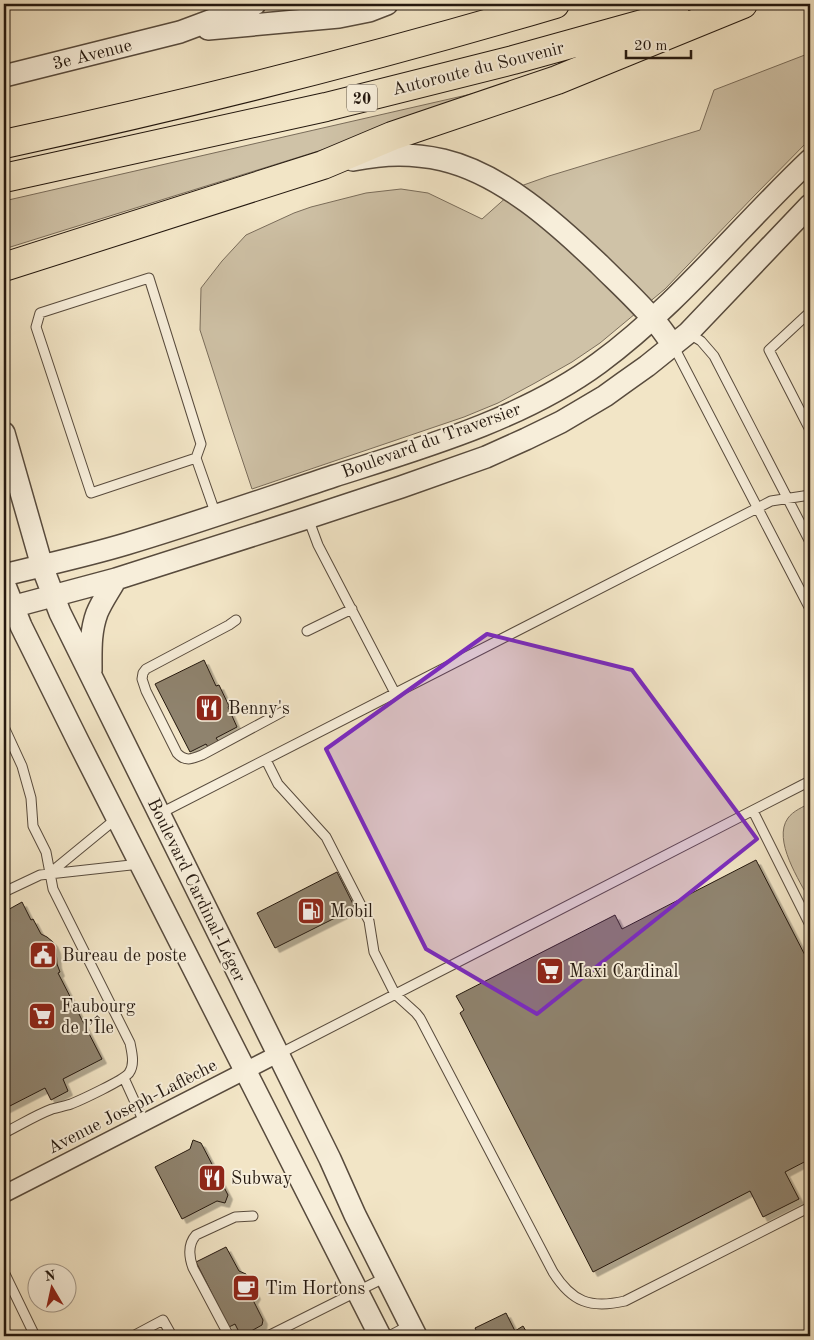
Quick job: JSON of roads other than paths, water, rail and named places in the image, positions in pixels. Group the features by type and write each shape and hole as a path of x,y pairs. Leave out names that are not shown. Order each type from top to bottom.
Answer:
{"highway":[{"name":"20","path":"4,144 264,84 405,47 555,4"},
{"name":"Autoroute du Souvenir","path":"4,178 335,105 566,46 716,4"},
{"path":"4,267 323,165 392,136 557,80 744,4"}],"street":[{"name":"3e Avenue","path":"4,76 180,32 255,4"},
{"name":"3e Avenue","path":"180,32 339,17 369,11 387,4"},
{"path":"323,165 383,155 408,155 445,161 488,178 522,200 566,234 632,296 653,319 680,339"},
{"name":"Boulevard du Traversier","path":"4,576 125,544 401,455 519,409 557,390 598,364 653,319 810,160"},
{"name":"Boulevard du Traversier","path":"8,607 116,578 449,471 486,457 561,422 605,396 647,366 680,339 810,205"},
{"name":"Boulevard Cardinal-Léger","path":"4,433 42,566 60,613 413,1331"},
{"path":"91,676 91,640 94,624 98,611 116,578"},
{"path":"4,583 8,607 47,679 380,1336"},
{"name":"Avenue Joseph-Laflèche","path":"4,1194 278,1054"}],"lane":[{"path":"196,458 91,493 36,327 40,313 149,278 202,444 196,458 216,515"},
{"path":"810,312 769,350 810,430"},
{"path":"680,339 701,341 714,356 810,542"},
{"path":"680,339 758,508 810,609"},
{"path":"160,814 771,501 810,495"},
{"path":"307,518 313,534 396,693"},
{"path":"307,631 352,609"},
{"path":"236,620 146,669 142,680 146,692 177,753 186,760 192,759 282,712"},
{"path":"4,727 22,766 30,798 33,826 46,852 53,889 130,1043 133,1055 133,1064 130,1072 124,1078 70,1105 52,1109 4,1133"},
{"path":"266,760 278,784 326,837 369,921 374,952 395,994 420,1018 553,1272 568,1292 588,1303 601,1305 625,1301 810,1207"},
{"path":"278,1054 810,781"},
{"path":"753,811 810,925"},
{"path":"50,873 117,818"},
{"path":"4,892 40,875 140,864"},
{"path":"124,1078 144,1122"},
{"path":"229,1336 193,1268 190,1248 192,1239 196,1235 235,1217 254,1216"},
{"path":"4,1272 35,1336"},
{"path":"268,1336 386,1277"},
{"path":"133,1336 163,1320 172,1336"},
{"path":"389,1336 413,1331"}],"place":[{"name":"Benny's","path":"209,708"},
{"name":"Mobil","path":"311,911"},
{"name":"Bureau de poste","path":"43,955"},
{"name":"Maxi Cardinal","path":"550,971"},
{"name":"Faubourg de l’Île","path":"42,1016"},
{"name":"Subway","path":"212,1178"},
{"name":"Tim Hortons","path":"246,1288"}]}
